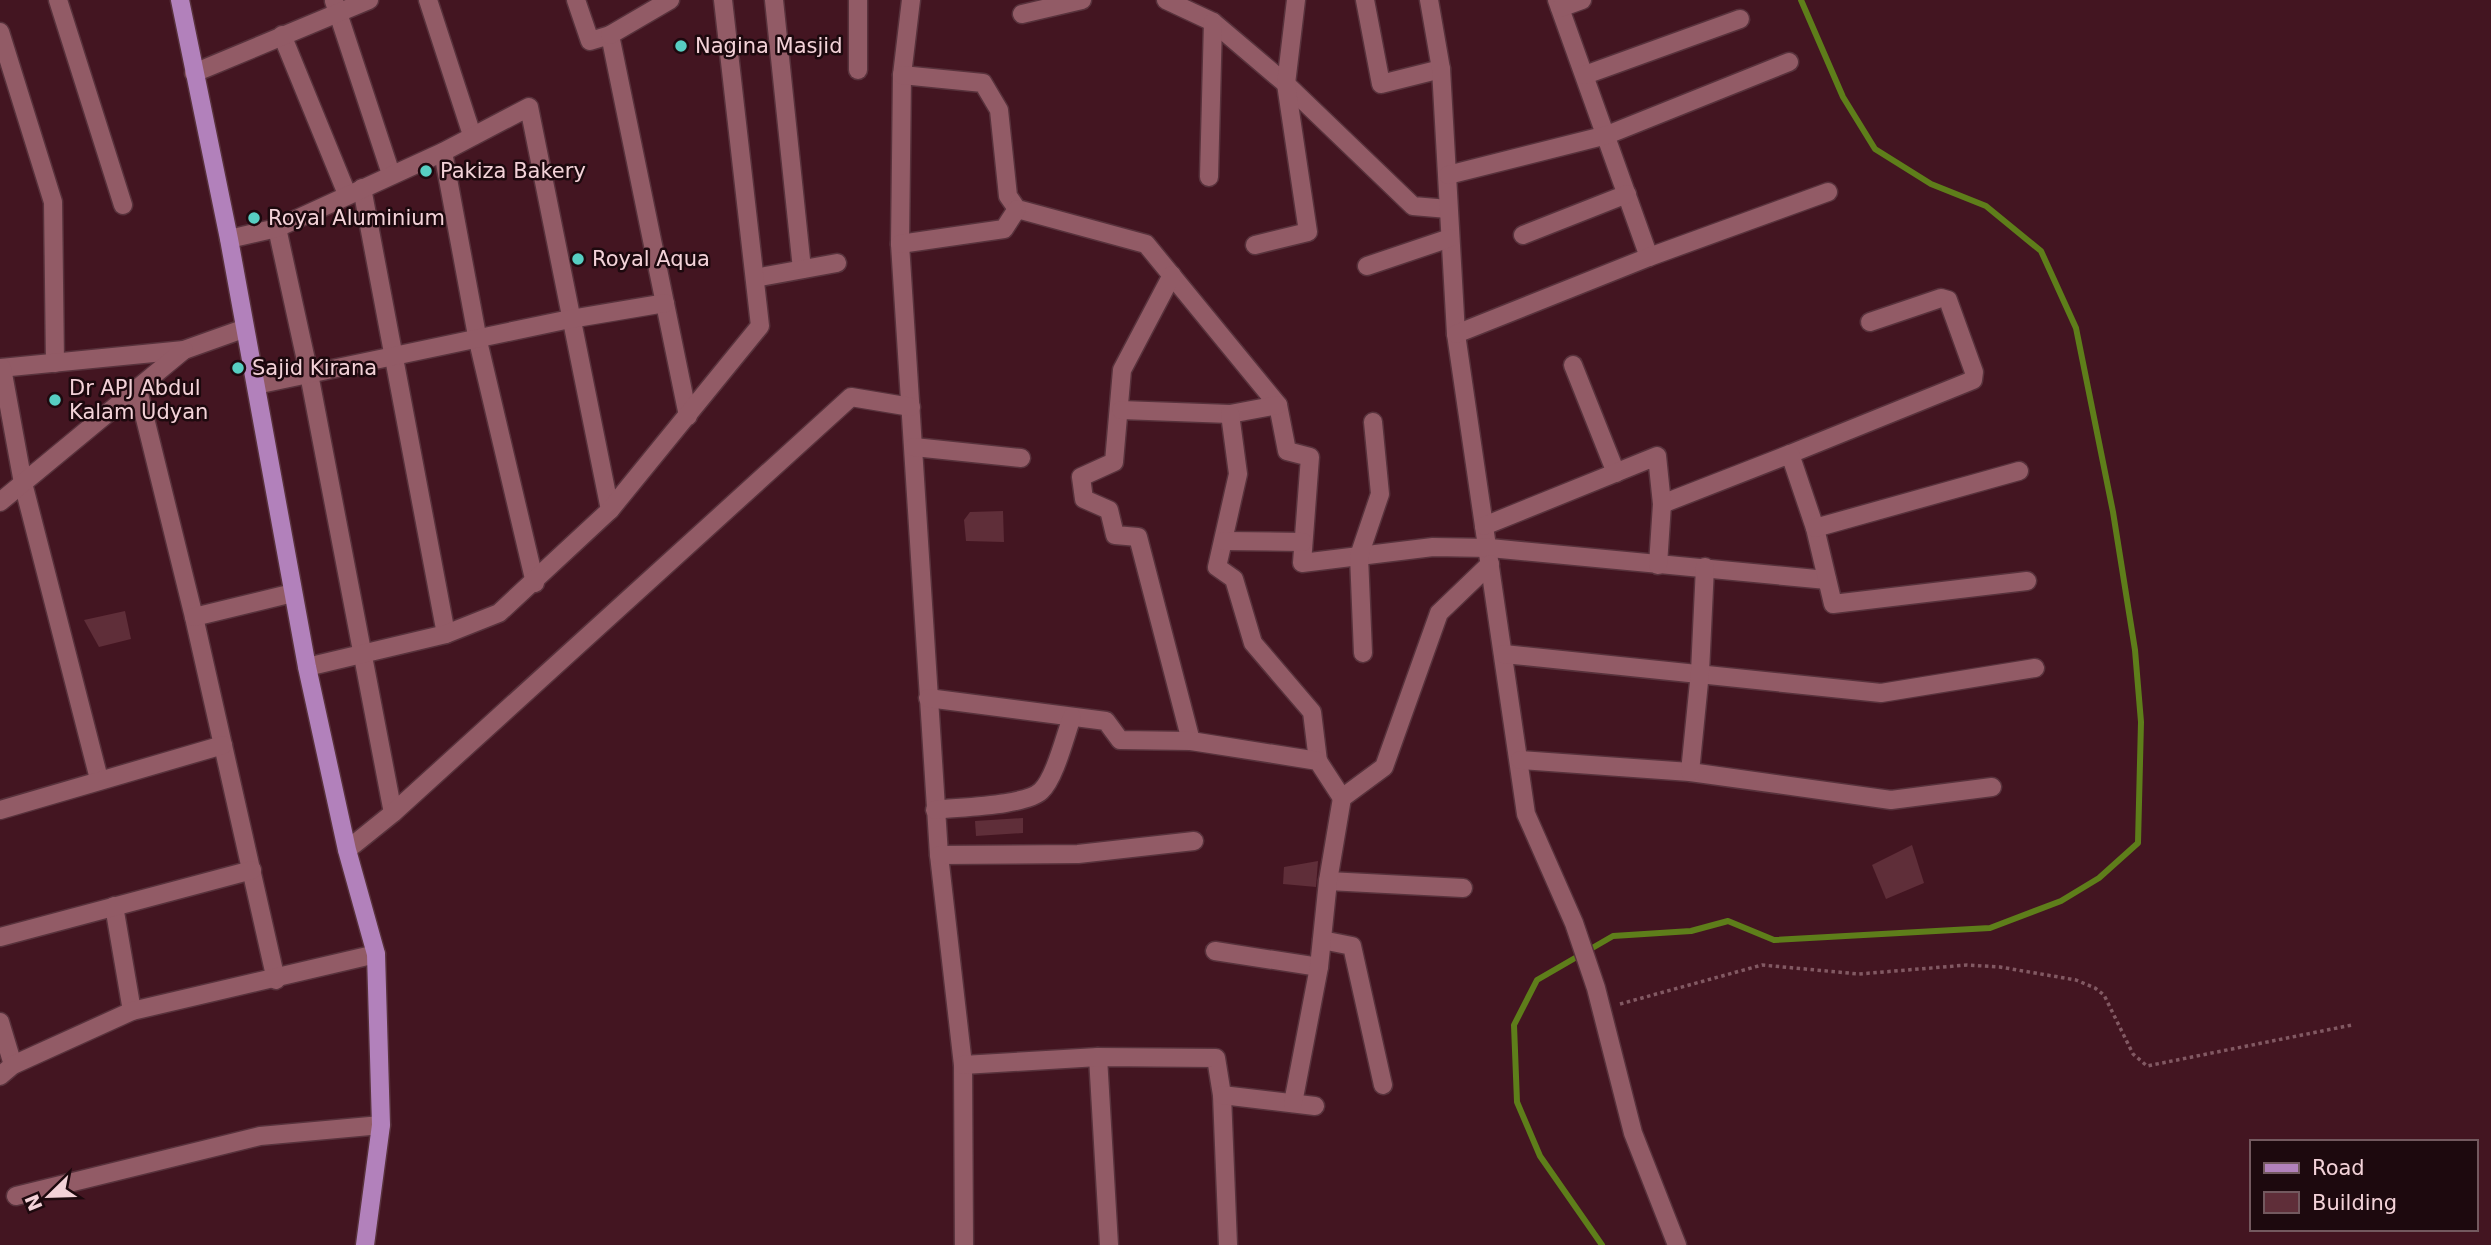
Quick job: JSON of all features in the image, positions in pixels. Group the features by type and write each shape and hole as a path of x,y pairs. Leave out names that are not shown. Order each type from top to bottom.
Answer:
{"main road":[{"path":"180,0 229,239 243,329 256,385 307,667 347,850 376,954 381,1125 365,1245"}],"street":[{"path":"58,0 123,205"},
{"path":"194,73 282,35 335,6 369,0"},
{"path":"428,0 472,135"},
{"path":"576,0 590,41 610,35 670,0"},
{"path":"307,667 446,634 499,613 535,583 610,510 760,326 723,0"},
{"path":"774,0 802,269"},
{"path":"858,70 859,0"},
{"path":"911,0 902,75 900,244 939,855 963,1065 964,1245"},
{"path":"1022,14 1082,0"},
{"path":"1166,0 1213,22 1286,84 1413,206 1448,209"},
{"path":"1255,245 1308,232 1286,84 1296,0"},
{"path":"1365,0 1381,84 1441,69"},
{"path":"1429,0 1441,69 1456,334 1526,814 1577,931 1601,1009 1633,1133 1677,1245"},
{"path":"1582,0 1559,4 1650,257"},
{"path":"335,6 391,174"},
{"path":"1585,75 1740,19"},
{"path":"1209,177 1213,22"},
{"path":"0,32 53,202 55,363"},
{"path":"282,35 355,191 393,357 446,634"},
{"path":"610,35 688,416"},
{"path":"1448,175 1607,135 1789,62"},
{"path":"902,75 983,83 999,110 1008,196 1017,209 1146,244 1172,275 1278,405 1287,451 1310,457 1302,562 1433,547 1490,556 1705,567 1827,580"},
{"path":"229,239 276,228 443,152 529,107 610,510"},
{"path":"443,152 478,341 535,583"},
{"path":"1456,334 1650,257 1828,192"},
{"path":"1523,235 1627,194"},
{"path":"900,244 1004,229 1017,209"},
{"path":"276,228 309,374 393,813"},
{"path":"1367,266 1450,238"},
{"path":"755,278 837,263"},
{"path":"1172,275 1122,370 1121,410 1114,462 1081,477 1084,499 1109,510 1115,535 1138,537 1191,741"},
{"path":"1662,504 1973,380 1974,372 1948,300 1941,298 1870,322"},
{"path":"256,385 478,341 570,319 665,303"},
{"path":"99,779 23,483 1,368 184,350 243,329"},
{"path":"0,502 184,350"},
{"path":"1573,365 1616,473"},
{"path":"138,390 194,617 276,980"},
{"path":"347,850 393,813 852,397 911,407"},
{"path":"1121,410 1230,414 1278,405"},
{"path":"1230,414 1238,474 1217,567 1234,579 1253,643 1312,712 1318,761 1342,798 1328,881 1319,967 1293,1104"},
{"path":"1363,653 1359,556 1380,494 1373,422"},
{"path":"914,447 1021,458"},
{"path":"1790,454 1815,528 1833,604 2027,581"},
{"path":"1484,526 1657,456 1662,504 1658,565"},
{"path":"1815,528 2019,471"},
{"path":"1224,541 1303,542"},
{"path":"1342,798 1384,767 1439,612 1490,556"},
{"path":"1690,772 1700,672 1705,567"},
{"path":"194,617 293,593"},
{"path":"1504,654 1700,672 1881,693 2035,668"},
{"path":"928,698 1106,721 1120,740 1191,741 1318,761"},
{"path":"936,810 1027,799 1042,791 1072,717"},
{"path":"0,810 223,745"},
{"path":"1520,760 1690,772 1891,800 1992,787"},
{"path":"939,855 1078,854 1194,841"},
{"path":"0,937 252,870"},
{"path":"1328,881 1463,888"},
{"path":"114,905 132,1011"},
{"path":"1322,940 1352,946 1383,1085"},
{"path":"1215,951 1319,967"},
{"path":"0,1022 6,1070 132,1011 276,980 376,954"},
{"path":"963,1065 1098,1057 1216,1058 1223,1095 1228,1245"},
{"path":"1098,1057 1109,1245"},
{"path":"1223,1095 1315,1106"},
{"path":"16,1196 260,1136 381,1125"}],"path":[{"path":"1601,1009 1762,965 1859,974 1967,965 2076,980 2095,988 2104,995 2133,1054 2147,1066 2352,1025"}],"building":[{"path":"1003,511 1004,542 966,541 964,520 970,512"},
{"path":"125,611 131,639 99,647 84,620"},
{"path":"1023,818 1023,833 976,836 975,821"},
{"path":"1912,845 1924,883 1886,899 1872,865"},
{"path":"1318,861 1316,887 1283,884 1284,867"}],"waterway":[{"path":"1602,1245 1540,1156 1517,1102 1514,1025 1537,980 1613,936 1691,931 1728,921 1774,940 1990,928 2061,901 2099,878 2138,843 2141,722 2135,650 2113,512 2076,328 2041,251 1986,206 1931,184 1875,149 1843,97 1801,0"}],"place":[{"name":"Nagina Masjid","path":"681,46"},
{"name":"Pakiza Bakery","path":"426,171"},
{"name":"Royal Aluminium","path":"254,218"},
{"name":"Royal Aqua","path":"578,259"},
{"name":"Sajid Kirana","path":"238,368"},
{"name":"Dr APJ Abdul Kalam Udyan","path":"55,400"}]}
